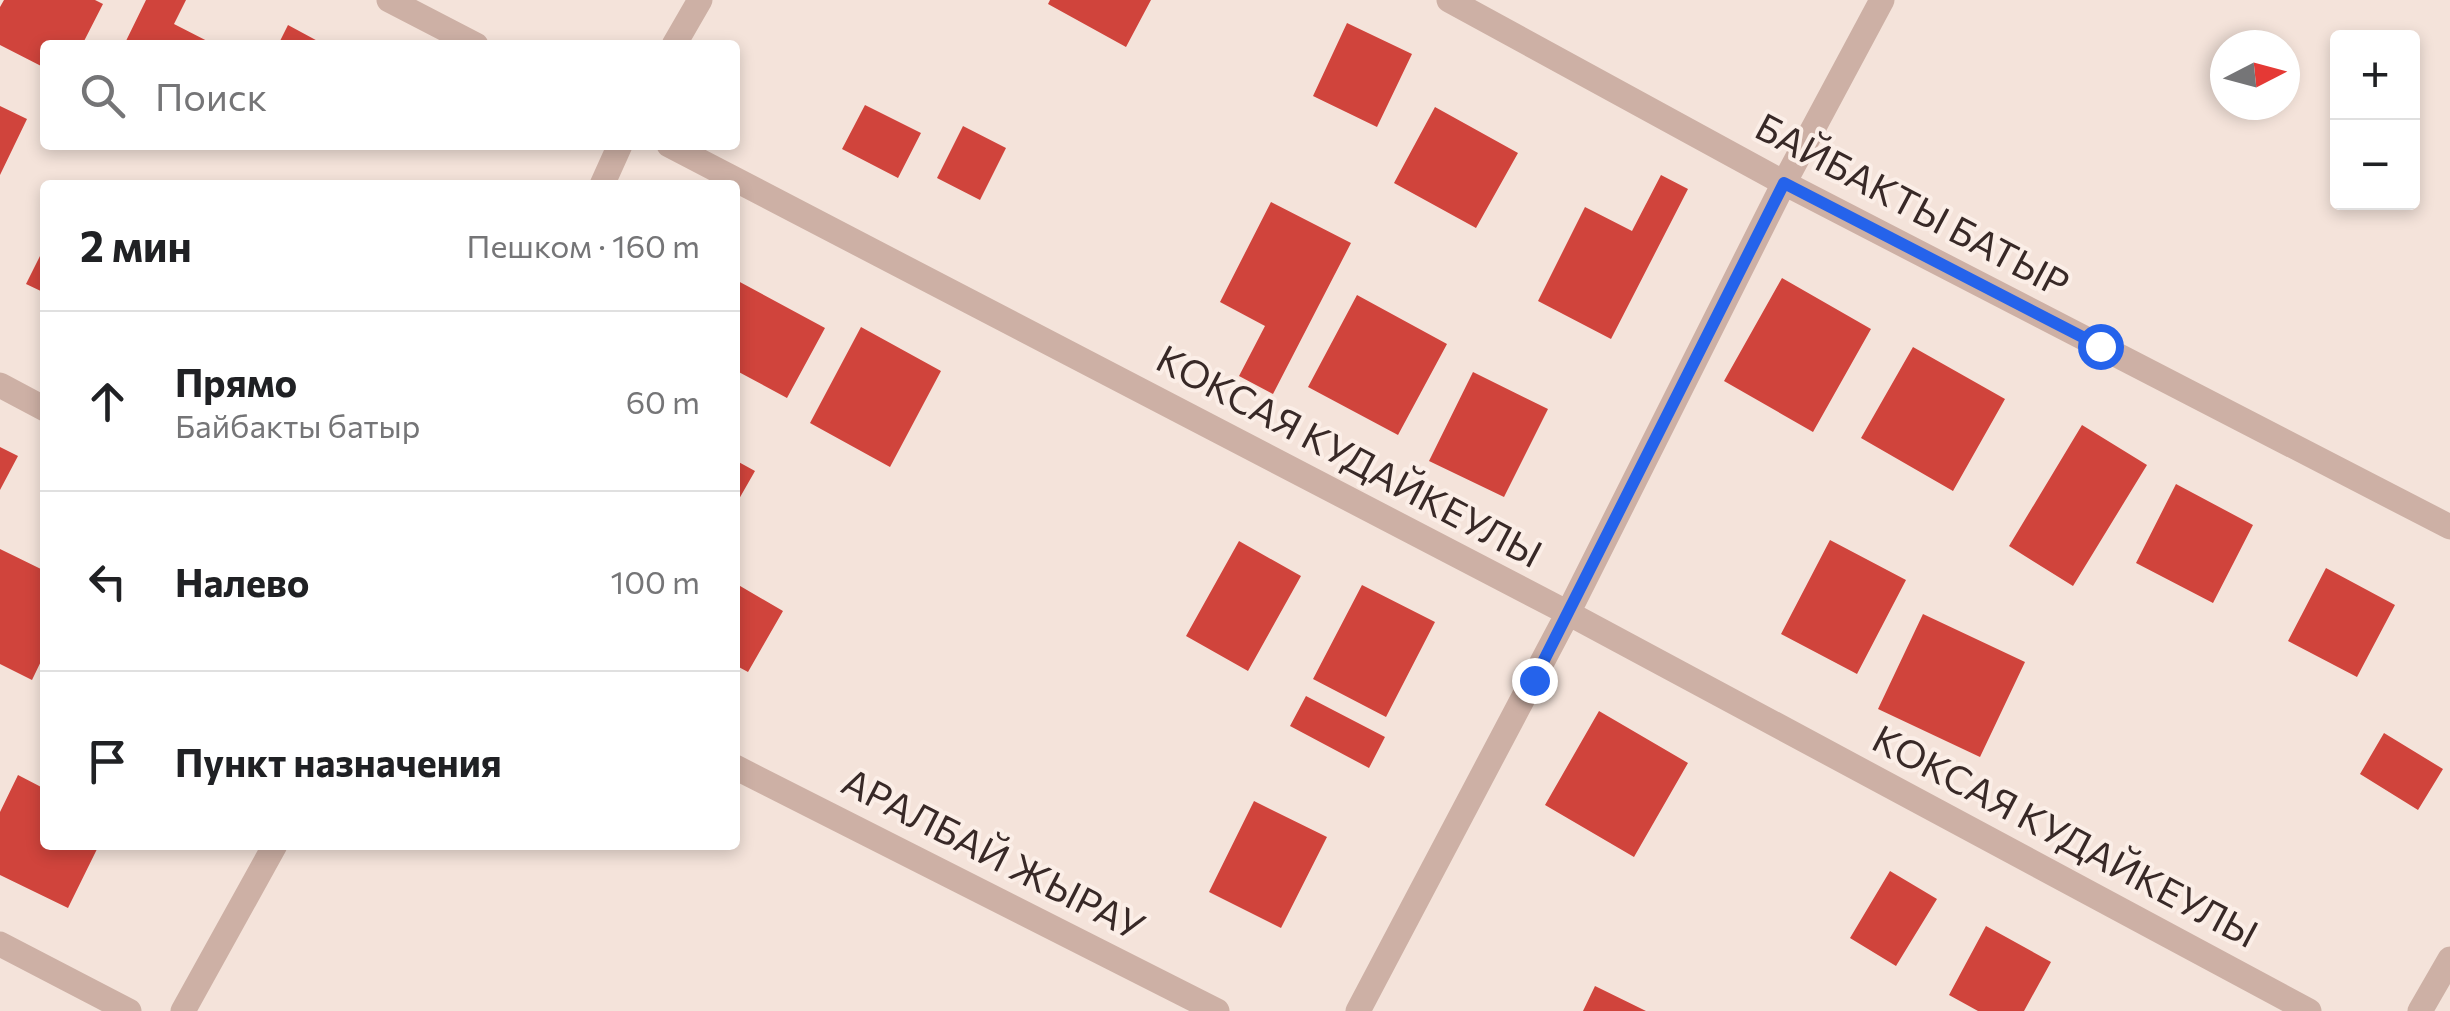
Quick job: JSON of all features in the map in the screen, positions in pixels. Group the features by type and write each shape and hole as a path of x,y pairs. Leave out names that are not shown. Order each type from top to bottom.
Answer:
{"street":[{"path":"389,0 466,40"},
{"path":"677,40 700,0"},
{"name":"БАЙБАКТЫ БАТЫР","path":"1449,0 1784,183 2450,527"},
{"path":"1358,1011 1568,613 1784,183 1882,0"},
{"path":"604,180 618,150"},
{"name":"КОКСАЯ КУДАЙКЕУЛЫ","path":"679,150 736,180"},
{"name":"КОКСАЯ КУДАЙКЕУЛЫ","path":"740,182 1568,613 2310,1011"},
{"path":"0,385 40,406"},
{"name":"АРАЛБАЙ ЖЫРАУ","path":"740,769 1217,1011"},
{"path":"182,1011 272,850"},
{"path":"0,944 128,1011"},
{"path":"2420,1011 2450,959"}],"building":[{"path":"4,0 95,0 103,4 85,40 40,40 40,65 0,45 0,7"},
{"path":"146,0 186,0 174,24 205,40 126,40"},
{"path":"1050,0 1151,0 1126,47 1048,4"},
{"path":"1347,23 1412,54 1377,127 1313,96"},
{"path":"288,25 316,40 280,40"},
{"path":"865,105 921,133 898,178 842,149"},
{"path":"0,106 27,119 0,175"},
{"path":"1435,107 1518,153 1476,228 1394,183"},
{"path":"963,126 1006,148 980,200 937,178"},
{"path":"1661,175 1688,189 1611,339 1538,301 1585,207 1632,231"},
{"path":"1271,202 1351,243 1273,394 1239,376 1265,326 1220,302"},
{"path":"40,256 40,291 26,284"},
{"path":"1782,278 1871,329 1813,432 1724,381"},
{"path":"740,282 825,328 787,398 740,373"},
{"path":"1357,295 1447,344 1398,435 1308,387"},
{"path":"861,327 941,371 890,467 810,423"},
{"path":"1913,347 2005,399 1953,491 1861,438"},
{"path":"1473,372 1548,409 1504,497 1429,461"},
{"path":"2082,425 2147,465 2073,586 2009,546"},
{"path":"0,447 18,456 0,490"},
{"path":"740,463 755,471 740,497"},
{"path":"2176,484 2253,525 2213,603 2136,563"},
{"path":"1830,540 1906,580 1857,674 1781,634"},
{"path":"1239,541 1301,576 1248,671 1186,636"},
{"path":"0,549 40,569 40,663 32,680 0,664"},
{"path":"2326,568 2395,605 2357,677 2288,641"},
{"path":"1362,585 1435,622 1386,717 1313,679"},
{"path":"740,586 783,611 748,672 740,668"},
{"path":"1923,614 2025,662 1980,757 1878,709"},
{"path":"1306,696 1385,737 1369,768 1290,726"},
{"path":"1599,711 1688,763 1634,857 1545,805"},
{"path":"2384,733 2443,769 2418,810 2360,774"},
{"path":"18,775 40,786 40,850 97,850 68,908 0,875 0,812"},
{"path":"1254,801 1327,837 1281,928 1209,892"},
{"path":"1890,871 1937,899 1896,966 1850,938"},
{"path":"1986,926 2051,962 2024,1011 1978,1011 1949,995"},
{"path":"1595,986 1646,1011 1583,1011"}],"route":[{"path":"1534,680 1784,183 2100,346"}]}
